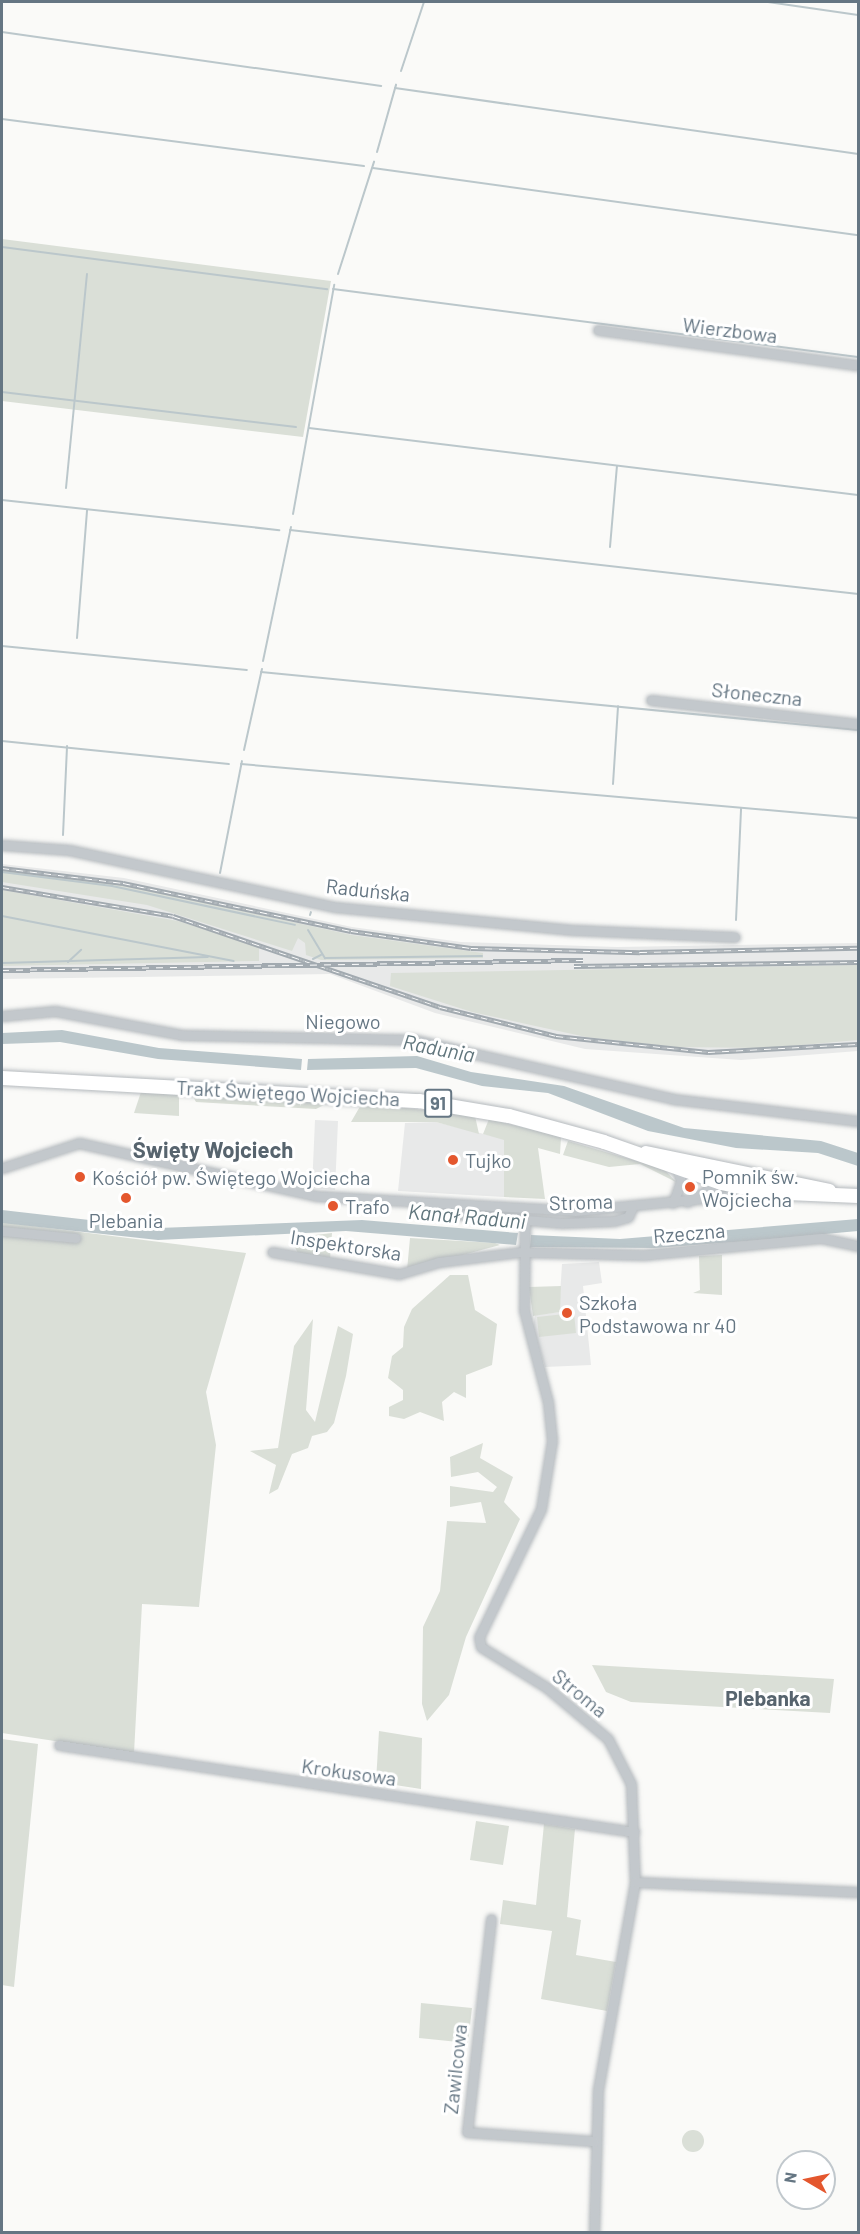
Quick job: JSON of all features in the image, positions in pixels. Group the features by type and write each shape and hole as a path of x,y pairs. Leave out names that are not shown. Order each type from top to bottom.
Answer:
{"main road":[{"name":"Trakt Świętego Wojciecha","path":"2,1078 419,1101 509,1116 641,1153 742,1172 837,1194"},
{"name":"Trakt Świętego Wojciecha","path":"641,1153 721,1183 764,1192 858,1196"}],"street":[{"name":"Wierzbowa","path":"598,330 858,364"},
{"name":"Słoneczna","path":"651,700 858,724"},
{"name":"Raduńska","path":"2,845 69,850 334,907 575,930 735,937"},
{"name":"Niegowo","path":"2,1016 55,1011 182,1035 414,1040 673,1098 858,1121"},
{"name":"Trakt Świętego Wojciecha","path":"2,1168 66,1145 90,1144 303,1194 534,1211 632,1208 764,1192"},
{"path":"673,1203 681,1181 677,1168"},
{"name":"Trakt Świętego Wojciecha","path":"687,1202 742,1172"},
{"name":"Stroma","path":"424,1203 436,1212 525,1221 614,1221 628,1217 632,1208"},
{"name":"Stroma","path":"525,1221 521,1250 525,1319 548,1402 552,1441 541,1509 478,1637 481,1647 546,1687 617,1751 631,1784 635,1882 602,2062 594,2142 594,2232"},
{"path":"2,1231 76,1238"},
{"name":"Rzeczna","path":"521,1250 645,1255 821,1238 858,1246"},
{"name":"Inspektorska","path":"272,1252 399,1274 439,1262 521,1250"},
{"name":"Krokusowa","path":"59,1745 634,1832"},
{"path":"635,1882 858,1892"},
{"name":"Zawilcowa","path":"491,1920 467,2132 594,2142"}],"shaded area":[{"path":"2,239 331,281 303,437 2,401"},
{"path":"2,864 124,878 352,927 461,942 617,947 858,943 858,1051 741,1060 585,1049 435,1013 330,974 2,979"},
{"path":"2,870 124,885 352,935 483,953 483,958 321,960 306,955 305,943 298,938 292,951 147,905 2,882"},
{"path":"2,890 178,921 259,947 259,961 2,966"},
{"path":"858,965 858,1040 768,1048 676,1047 586,1037 472,1012 390,986 391,973"},
{"path":"62,1030 159,1048 302,1059 301,1070 158,1059 60,1042 2,1044 2,1033"},
{"path":"417,1056 471,1072 564,1086 684,1128 821,1141 858,1153 858,1166 818,1153 736,1148 648,1131 548,1093 482,1086 416,1068 307,1070 308,1059"},
{"path":"141,1092 179,1095 179,1116 134,1113"},
{"path":"192,1095 300,1100 300,1106 304,1100 326,1104 316,1109 196,1102"},
{"path":"362,1103 475,1116 479,1134 436,1122 351,1122"},
{"path":"489,1119 561,1137 560,1154 538,1148 545,1199 504,1197 504,1140 483,1134"},
{"path":"315,1120 338,1121 335,1190 312,1188"},
{"path":"436,1122 504,1139 504,1197 398,1191 405,1123"},
{"path":"568,1141 664,1169 676,1182 640,1164 609,1167 563,1155"},
{"path":"2,1210 159,1228 362,1220 518,1233 516,1245 346,1231 158,1240 2,1223"},
{"path":"858,1219 858,1231 747,1241 655,1248 530,1247 531,1235 620,1239"},
{"path":"2,1222 246,1253 206,1392 216,1445 199,1607 142,1604 134,1753 2,1733"},
{"path":"332,1233 330,1259 299,1255 290,1238"},
{"path":"410,1238 495,1243 500,1245 407,1270"},
{"path":"722,1255 722,1295 693,1293 700,1290 699,1256"},
{"name":"Szkoła Podstawowa nr 40","path":"599,1262 602,1283 583,1286 591,1365 545,1367 533,1327 535,1315 559,1312 562,1264"},
{"path":"450,1275 468,1275 475,1310 497,1324 492,1365 466,1375 466,1398 454,1392 442,1402 444,1421 420,1412 404,1419 389,1416 389,1407 403,1400 403,1390 388,1378 392,1356 403,1347 404,1327 412,1309"},
{"path":"561,1286 560,1312 533,1316 529,1287"},
{"path":"574,1313 576,1333 539,1337 537,1317"},
{"path":"313,1319 306,1410 315,1422 338,1326 353,1334 346,1376 334,1423 327,1432 312,1436 308,1448 292,1454 278,1489 269,1494 276,1465 250,1451 278,1448 294,1346"},
{"path":"483,1443 480,1458 513,1477 504,1502 520,1519 466,1637 449,1695 427,1721 422,1704 423,1627 440,1591 447,1521 486,1523 481,1502 450,1507 450,1486 493,1492 497,1487 478,1472 451,1477 450,1457"},
{"path":"592,1665 834,1679 830,1713 631,1702 606,1692"},
{"path":"379,1731 422,1738 421,1789 376,1782"},
{"path":"2,1739 38,1744 14,1987 2,1985"},
{"path":"476,1821 509,1826 503,1865 470,1860"},
{"path":"544,1824 575,1829 567,1917 581,1920 576,1955 616,1962 607,2011 541,1999 552,1931 500,1924 503,1900 536,1905"},
{"path":"421,2003 472,2008 468,2043 419,2038"},
{"path":"693,2130 701,2133 704,2141 701,2149 693,2152 685,2149 682,2141 685,2133"}],"waterway":[{"path":"401,71 424,2"},
{"path":"768,2 858,15"},
{"path":"2,32 381,86"},
{"path":"377,152 396,85"},
{"path":"395,88 858,154"},
{"path":"2,119 364,166"},
{"path":"338,274 374,162"},
{"path":"373,168 858,235"},
{"path":"2,247 327,289"},
{"path":"66,488 87,274"},
{"path":"293,514 334,285"},
{"path":"333,289 858,357"},
{"path":"2,392 296,427"},
{"path":"309,428 858,495"},
{"path":"610,547 617,466"},
{"path":"2,500 279,530"},
{"path":"77,638 87,510"},
{"path":"263,661 291,527"},
{"path":"290,530 858,594"},
{"path":"2,646 247,670"},
{"path":"244,750 262,669"},
{"path":"261,672 858,730"},
{"path":"613,784 618,706"},
{"path":"2,741 229,764"},
{"path":"63,835 67,746"},
{"path":"220,873 242,761"},
{"path":"241,764 858,818"},
{"path":"736,920 741,808"},
{"path":"2,872 112,886 295,925"},
{"path":"2,916 234,961"},
{"path":"308,930 325,958 482,956"},
{"path":"68,962 81,950"},
{"path":"313,959 321,955"},
{"path":"2,963 208,957"}],"railway":[{"path":"2,868 123,883 351,931 471,948 640,952 858,948"},
{"path":"2,887 173,916 440,1007 556,1036 708,1052 858,1044"},
{"path":"2,970 583,960"},
{"path":"574,966 858,962"}],"place":[{"name":"Tujko","path":"453,1160"},
{"name":"Kościół pw. Świętego Wojciecha","path":"80,1177"},
{"name":"Pomnik św. Wojciecha","path":"690,1187"},
{"name":"Plebania","path":"126,1198"},
{"name":"Trafo","path":"333,1206"},
{"name":"Szkoła Podstawowa nr 40","path":"567,1313"}],"district":[{"name":"Święty Wojciech","path":"213,1150"},
{"name":"Plebanka","path":"768,1698"}],"water label":[{"name":"Radunia","path":"439,1048"},
{"name":"Kanał Raduni","path":"467,1216"}]}
